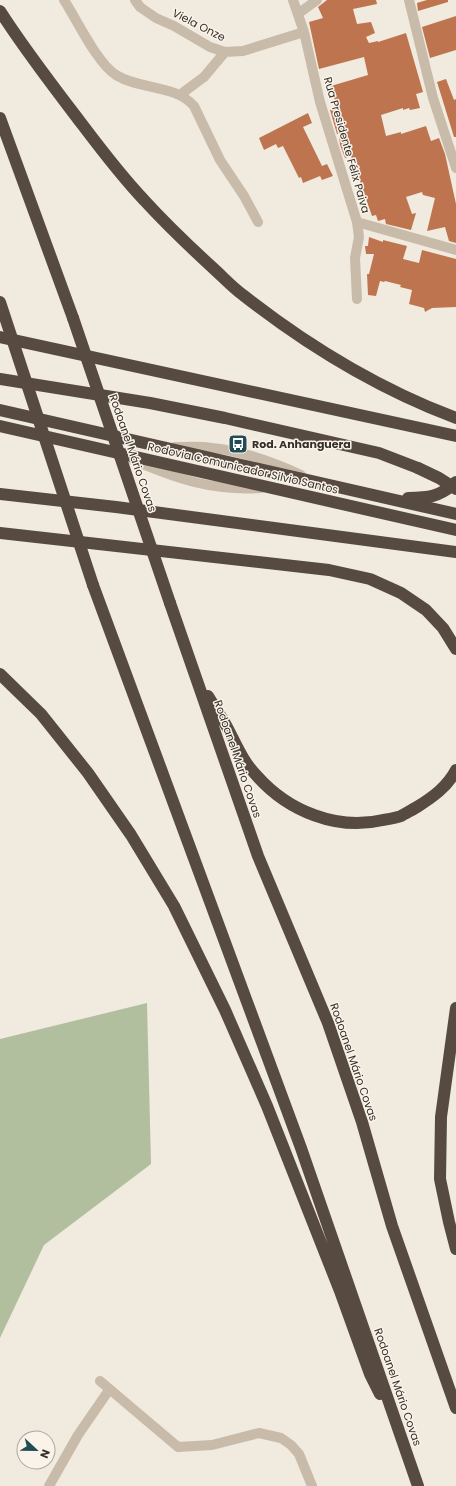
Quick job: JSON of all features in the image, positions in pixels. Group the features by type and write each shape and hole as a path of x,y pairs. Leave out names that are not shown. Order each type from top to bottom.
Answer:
{"highway":[{"path":"0,11 45,76 95,142 143,199 187,245 242,294 336,360 375,383 427,407 456,418"},
{"name":"Rodoanel Mário Covas","path":"0,118 72,318 258,856 328,1023 362,1122 392,1226 456,1408"},
{"name":"Rodoanel Mário Covas","path":"0,302 93,585 302,1148 418,1486"},
{"path":"0,337 456,436"},
{"path":"0,379 150,403 225,418 379,453 418,468 439,478 456,489"},
{"name":"Rodovia Comunicador Silvio Santos","path":"0,410 456,514"},
{"name":"Rodovia Comunicador Silvio Santos","path":"0,426 456,530"},
{"path":"384,498 433,496 442,493 456,482"},
{"path":"0,494 116,507 456,552"},
{"path":"0,533 329,570 370,579 401,593 426,610 444,628 456,649"},
{"path":"0,674 41,714 88,773 131,835 174,906 225,1010 267,1106 340,1291 370,1374 402,1440"},
{"path":"196,676 226,725 241,756 256,776 279,797 298,808 324,819 352,823 373,823 400,816 434,797 452,777 456,770"},
{"path":"456,1008 441,1116 440,1179 456,1249"}],"street":[{"path":"64,0 99,58 117,75 128,80 181,94 188,99 194,106 220,160 244,196 258,222"},
{"name":"Viela Onze","path":"135,0 140,8 156,18 174,26 210,47 225,52 243,51 304,32"},
{"name":"Rua Presidente Félix Paiva","path":"293,0 299,13 320,102 357,222 359,237 355,258 357,300"},
{"path":"299,13 317,0"},
{"path":"409,0 433,98 456,168"},
{"path":"181,94 204,77 225,52"},
{"path":"357,222 456,250"},
{"path":"100,1381 178,1447 212,1445 259,1432 281,1438 291,1445 299,1454 312,1486"},
{"path":"49,1486 78,1436 110,1390"}],"green space":[{"path":"147,1003 151,1164 44,1245 0,1338 0,1039"}],"building":[{"path":"327,0 376,0 377,4 353,9 357,24 371,22 375,33 366,37 369,43 378,42 406,33 423,92 416,94 420,108 410,110 409,108 403,110 403,108 381,115 386,136 401,132 401,134 426,126 431,141 439,138 445,154 456,204 456,243 449,241 445,227 427,231 435,198 423,195 422,192 406,197 412,214 416,213 411,230 386,224 385,219 378,221 376,215 372,216 351,156 345,158 340,145 339,134 337,134 330,110 337,108 331,86 368,75 364,57 319,69 309,22 323,18 318,7"},
{"path":"427,0 448,0 448,2 418,11 417,3"},
{"path":"456,16 456,50 430,58 422,27"},
{"path":"446,79 454,100 456,99 456,137 454,137 437,82"},
{"path":"308,113 312,123 303,127 322,166 327,164 333,176 322,180 320,176 303,183 283,146 278,148 276,144 264,150 259,138"},
{"path":"369,237 383,242 383,240 407,246 403,259 419,263 422,250 456,259 456,307 432,308 425,312 424,308 409,304 412,290 400,287 401,285 385,281 380,281 376,296 368,295 367,274 369,274 374,254 366,254 365,246 368,246"}],"place":[{"name":"Rod. Anhanguera","path":"238,444"}]}
